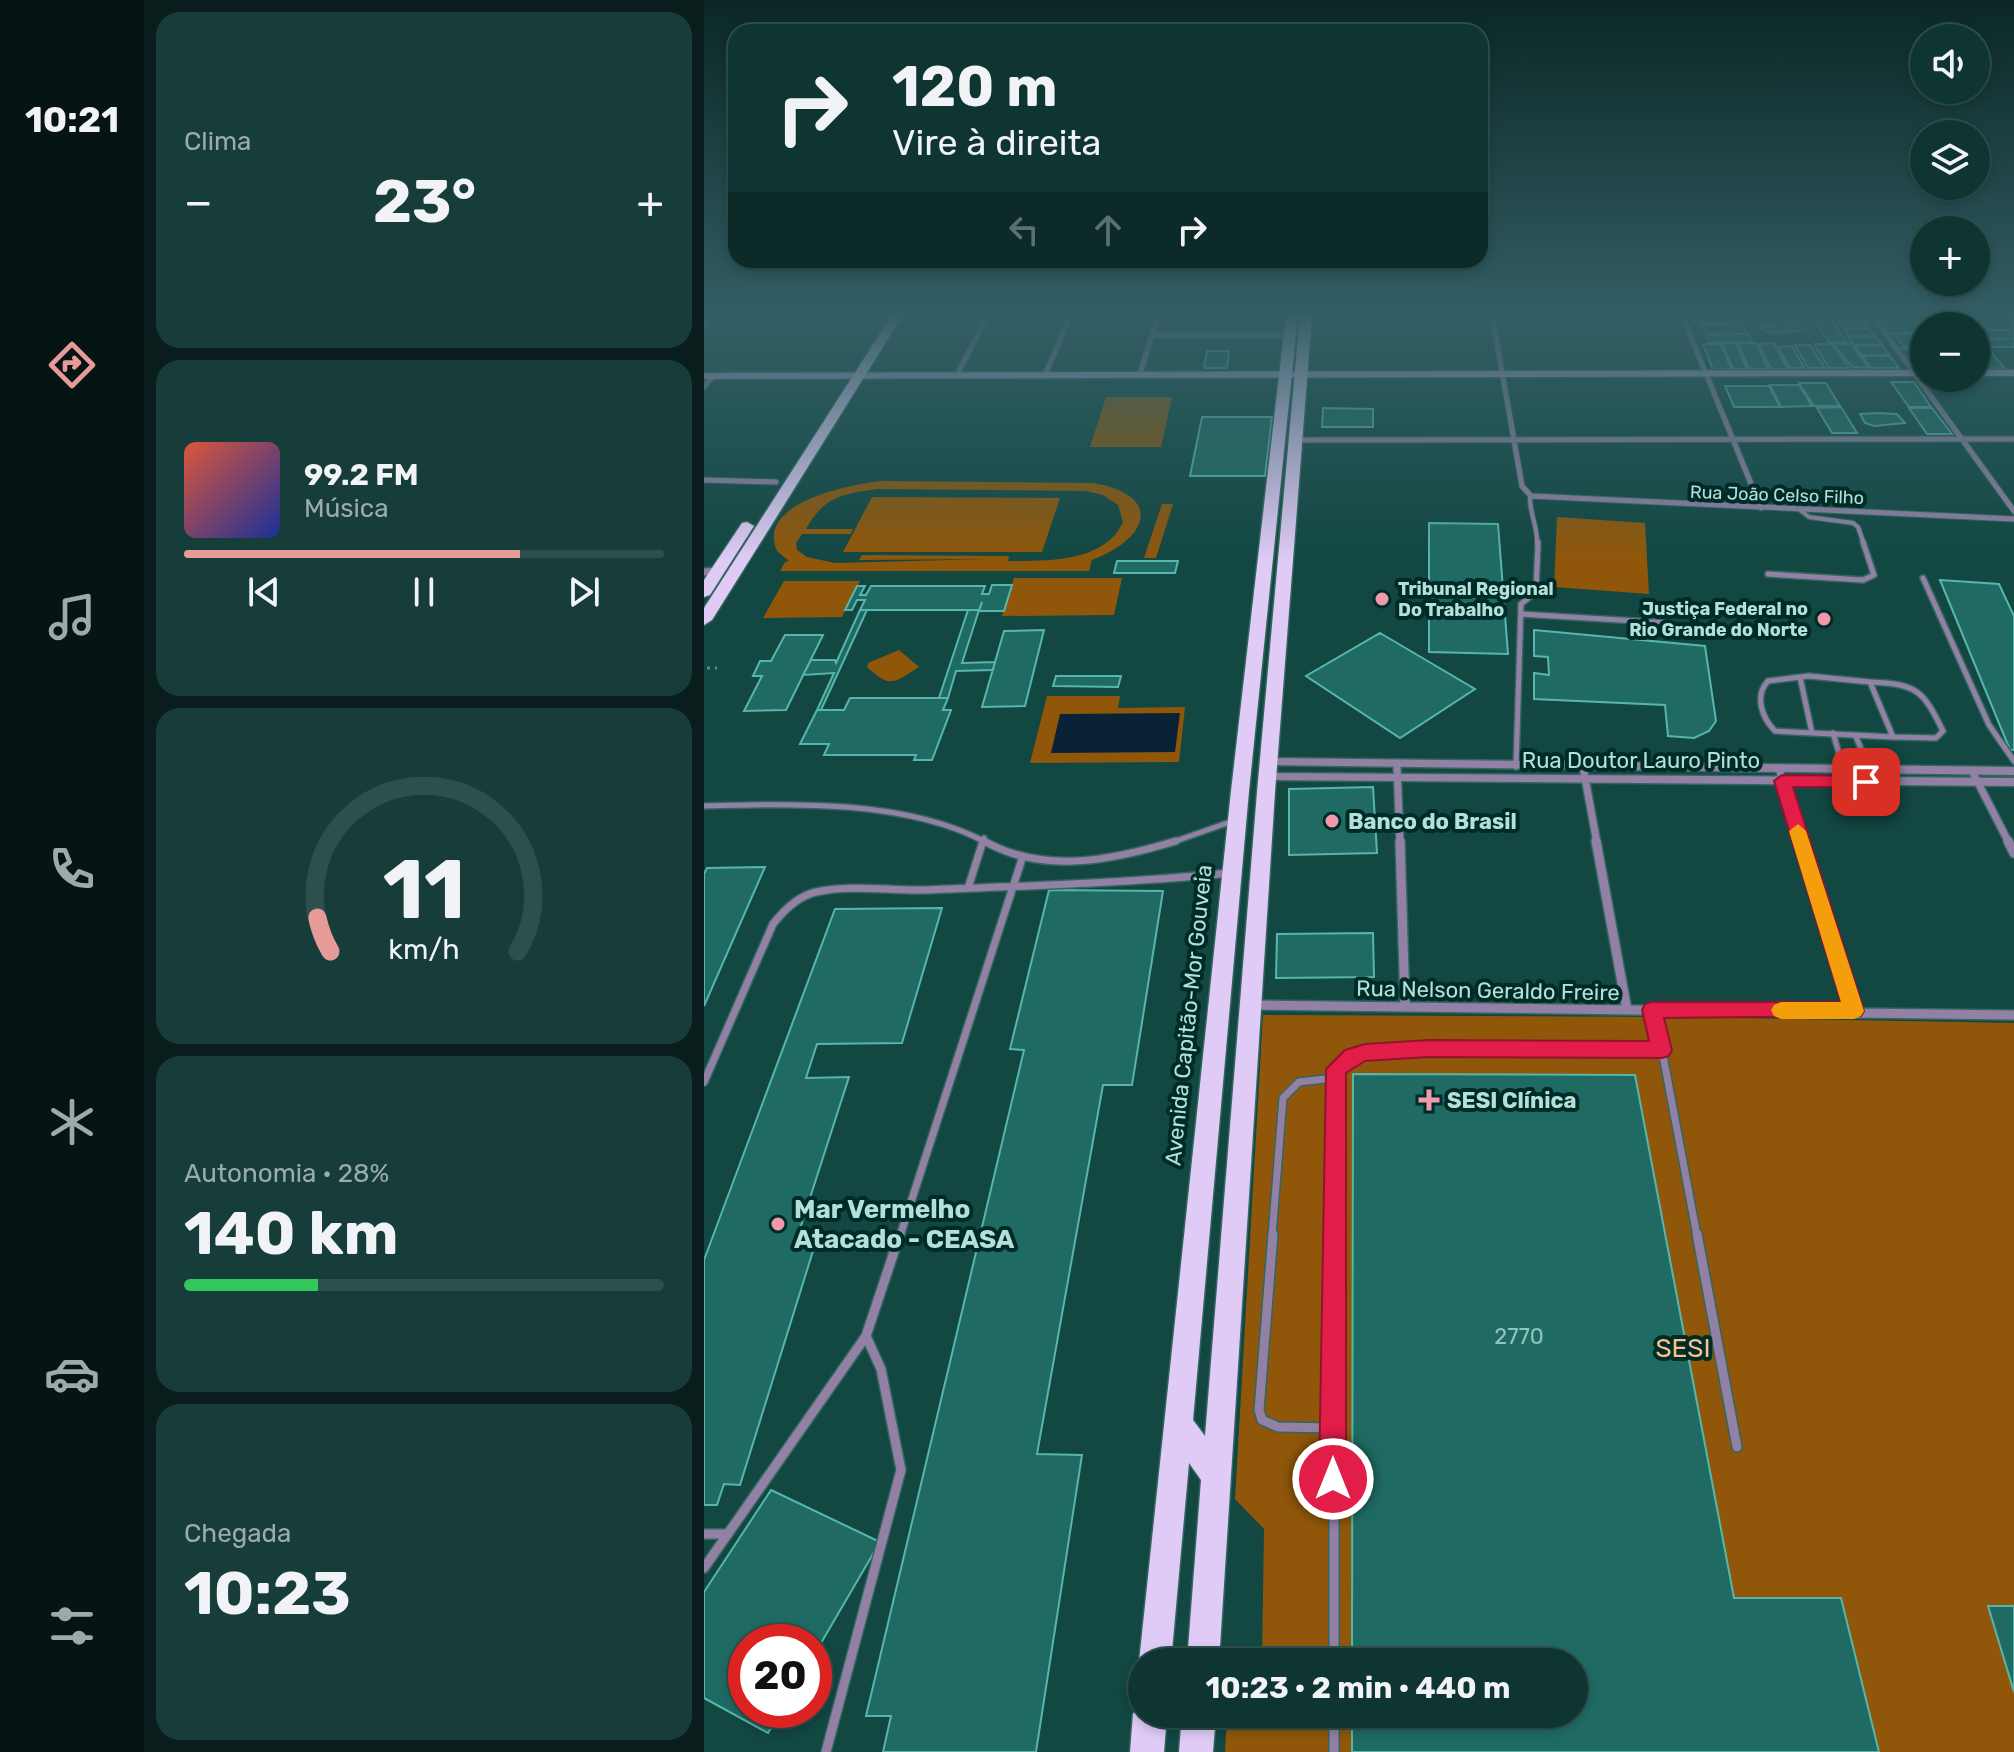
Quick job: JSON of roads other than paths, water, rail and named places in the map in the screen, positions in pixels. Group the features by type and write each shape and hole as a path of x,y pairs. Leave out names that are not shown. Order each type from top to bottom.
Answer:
{"main road":[{"path":"704,592 711,572 837,397"},
{"path":"704,620 839,397"},
{"name":"Avenida Capitão-Mor Gouveia","path":"1156,1648 1237,819 1265,570 1291,397"},
{"path":"1204,1648 1250,1005 1296,440 1295,397"},
{"path":"1265,570 1283,587"},
{"path":"1249,708 1275,686"},
{"path":"1178,1424 1216,1475"},
{"path":"1147,1752 1149,1728"},
{"path":"1196,1752 1198,1728"}],"street":[{"path":"1508,397 1522,486 1530,496"},
{"path":"1716,397 1761,508"},
{"path":"1934,397 2014,511"},
{"path":"1296,440 2014,439"},
{"path":"704,480 776,482"},
{"name":"Rua João Celso Filho","path":"1530,496 2014,519"},
{"name":"Rua Doutor Lauro Pinto","path":"1397,773 1516,767 1584,773"},
{"name":"Rua Doutor Lauro Pinto","path":"1268,770 1975,776 2014,771"},
{"name":"Rua Doutor Lauro Pinto","path":"1781,775 1870,770 1975,776 2014,782"},
{"path":"1397,773 1405,1006"},
{"path":"1584,773 1627,1010"},
{"path":"1781,775 1854,1011"},
{"path":"1975,776 2014,853"},
{"name":"Rua Nelson Geraldo Freire","path":"1250,1005 2014,1015"}],"lane":[{"path":"1516,767 1521,604 1536,592 1538,526 1529,509 1530,496"},
{"path":"1768,574 1863,580 1874,575 1858,527 1853,523 1809,517 1800,510"},
{"path":"1923,578 1989,725 2014,761"},
{"path":"1521,614 1671,623"},
{"path":"1800,677 1812,733"},
{"path":"1774,678 1870,682 1916,687 1923,692 1943,731 1936,738 1856,737 1775,731 1765,721 1760,689 1764,682 1774,678"},
{"path":"1870,682 1893,737"},
{"path":"1833,733 1844,770"},
{"path":"1856,737 1870,770"},
{"path":"704,806 828,807 901,816 954,827 984,838 1022,859 1062,862 1127,855 1183,840 1237,819"},
{"path":"968,888 984,838"},
{"path":"704,1568 866,1336 952,1082 1022,859"},
{"path":"704,1082 773,924 789,906 816,892 968,888 1232,873"},
{"path":"1652,1010 1737,1447"},
{"path":"1334,1648 1336,1069 1345,1061 1365,1053 1429,1048 1662,1050"},
{"path":"1333,1428 1278,1427 1262,1420 1259,1410 1283,1098 1291,1085 1301,1079 1334,1078"},
{"path":"826,1752 901,1470 901,1451 884,1377 877,1353 866,1336"},
{"path":"704,1534 728,1534"},
{"path":"1334,1728 1334,1752"}],"water":[{"path":"1180,713 1175,752 1051,753 1060,714"}],"place":[{"name":"Tribunal Regional Do Trabalho","path":"1382,599"},
{"name":"Justiça Federal no Rio Grande do Norte","path":"1824,619"},
{"name":"Banco do Brasil","path":"1332,821"},
{"name":"SESI Clínica","path":"1429,1100"},
{"name":"Mar Vermelho Atacado - CEASA","path":"778,1224"}],"park label":[{"name":"SESI","path":"1683,1348"}]}
